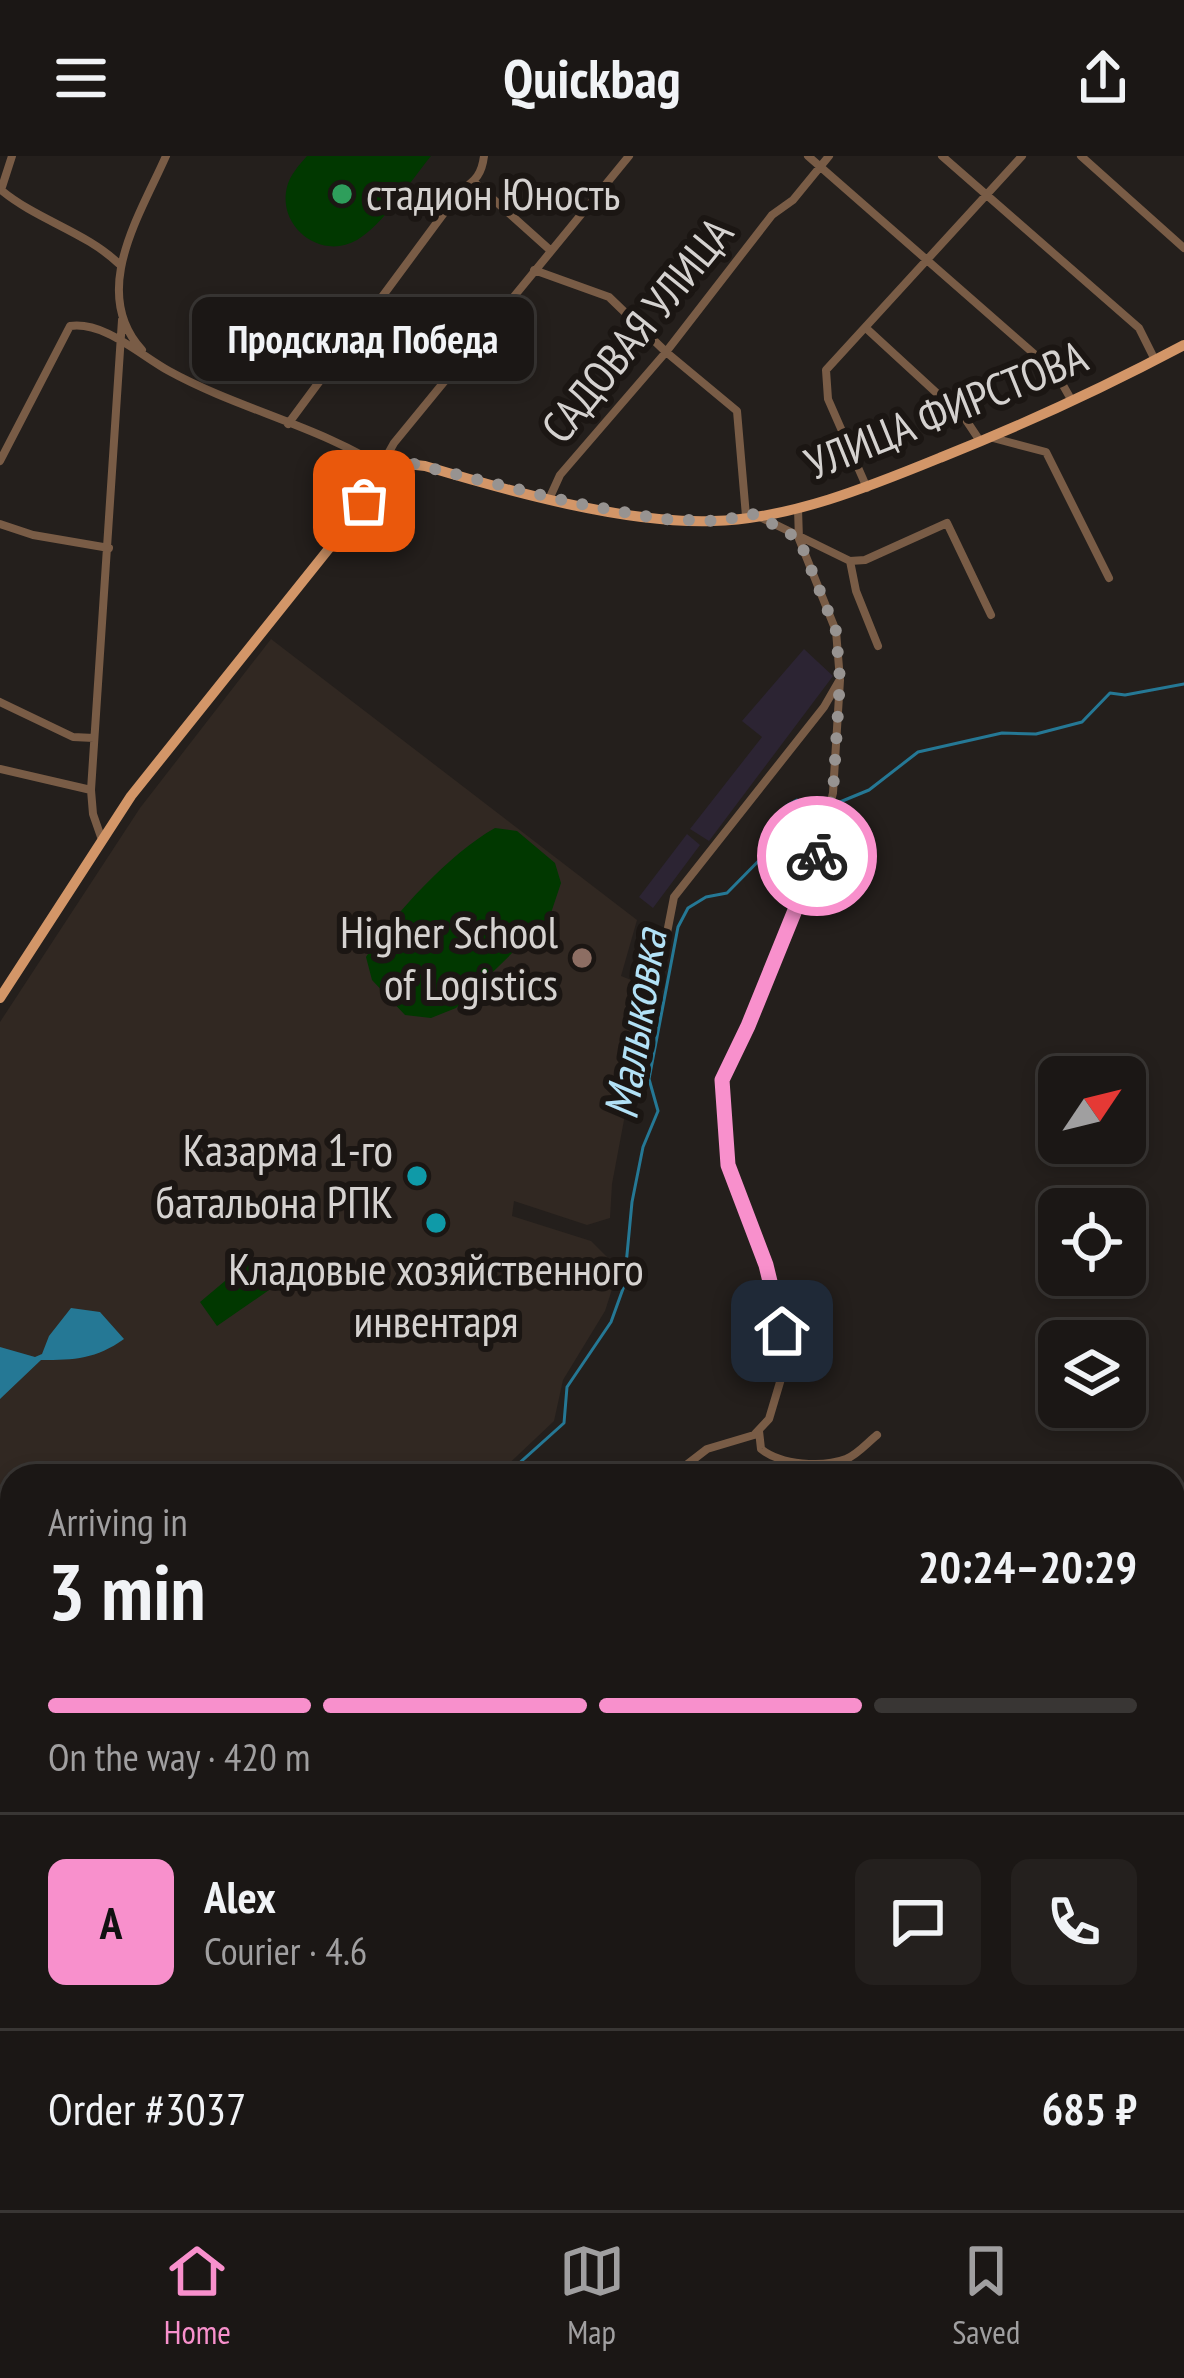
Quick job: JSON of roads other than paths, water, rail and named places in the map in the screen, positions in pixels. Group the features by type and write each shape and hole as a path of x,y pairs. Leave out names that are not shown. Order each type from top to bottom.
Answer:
{"main road":[{"name":"УЛИЦА ФИРСТОВА","path":"385,468 425,466 660,519 716,521 798,508 867,488 986,440 1184,345"},
{"path":"0,998 101,836 343,531 385,468"}],"street":[{"path":"12,156 1,190 22,208 103,248 120,266"},
{"path":"101,836 91,790 122,320 120,266 166,156"},
{"path":"288,424 400,267 461,190 474,182 484,156"},
{"path":"385,468 534,270 629,156"},
{"path":"808,156 1056,373 1072,401"},
{"name":"САДОВАЯ УЛИЦА","path":"550,497 560,475 667,352 772,215 794,200 829,156"},
{"path":"942,156 1139,328 1155,360"},
{"path":"867,488 828,399 826,370 1022,156"},
{"path":"1081,156 1184,248"},
{"path":"474,182 550,250"},
{"path":"534,270 609,297 737,410 751,515 850,561 865,560 947,523 991,615"},
{"path":"122,320 147,356"},
{"name":"УЛИЦА ФИРСТОВА","path":"0,461 70,326 86,323 168,370 355,449 385,468"},
{"path":"867,328 986,440 1046,452 1109,578"},
{"path":"687,1464 707,1449 754,1435 769,1419 786,1361 778,1301 728,1165 722,1080 813,871 833,793 840,680 836,631 799,539 798,508"},
{"path":"0,524 33,536 109,548"},
{"path":"850,561 856,591 878,646"},
{"path":"666,938 674,897 811,724 840,680"},
{"path":"0,702 74,737 94,738"},
{"path":"0,769 91,790"},
{"path":"758,1430 761,1449 770,1456 809,1464 848,1459 877,1435"}],"water":[{"path":"71,1308 100,1312 124,1339 85,1357 41,1360 0,1399 0,1347 35,1357 42,1354 49,1336"}],"waterway":[{"name":"Малыковка","path":"835,804 869,790 918,752 1002,733 1036,734 1082,722 1110,693 1125,695 1184,684"},
{"name":"Малыковка","path":"518,1464 564,1423 567,1387 611,1322 624,1286 632,1202 643,1147 658,1111 649,1079 678,927 688,908 706,897 727,893 784,835 786,806 797,800 806,809 825,806"}],"place":[{"name":"стадион Юность","path":"342,194"},
{"name":"Продсклад Победа","path":"364,501"},
{"name":"Higher School of Logistics","path":"582,958"},
{"name":"Казарма 1-го батальона РПК","path":"417,1176"},
{"name":"Кладовые хозяйственного инвентаря","path":"436,1223"}]}
